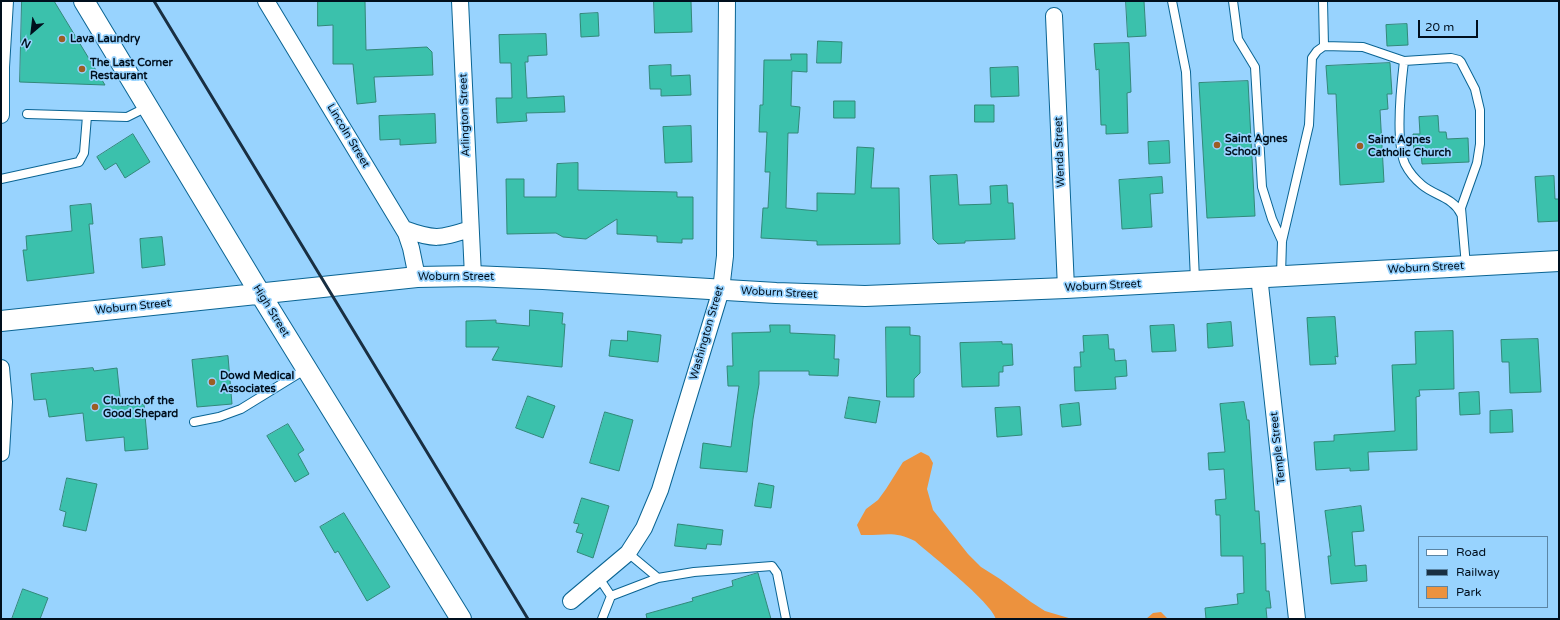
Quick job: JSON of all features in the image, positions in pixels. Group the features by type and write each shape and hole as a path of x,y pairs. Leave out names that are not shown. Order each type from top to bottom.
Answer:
{"street":[{"path":"1,115 1,75 5,1"},
{"name":"High Street","path":"84,1 306,369 461,619"},
{"name":"Lincoln Street","path":"266,1 404,229 410,242 417,277"},
{"name":"Arlington Street","path":"460,1 473,276"},
{"name":"Washington Street","path":"571,601 628,553 644,528 660,490 721,290 725,256 727,1"},
{"name":"Wenda Street","path":"1054,16 1066,288"},
{"path":"404,229 424,236 440,238 470,229"},
{"name":"Woburn Street","path":"1,320 261,295 328,286 417,277 473,276 811,295 865,296 1066,288 1259,276 1559,261"},
{"name":"Temple Street","path":"1259,276 1297,619"},
{"path":"1,368 4,402 1,454"}],"lane":[{"path":"1172,1 1186,72 1195,280"},
{"path":"1233,1 1238,39 1255,67 1262,187 1272,219 1282,241"},
{"path":"1323,1 1324,46"},
{"path":"1281,275 1282,241 1309,125 1312,58 1317,51 1324,46 1363,47 1404,61 1459,60 1475,89 1480,110 1479,154 1462,203 1461,214 1466,266"},
{"path":"1404,61 1400,108 1401,144 1406,165 1412,175 1423,186 1452,202 1461,214"},
{"path":"27,114 127,117 147,107"},
{"path":"1,180 79,162 84,153 87,116"},
{"path":"194,422 219,417 241,409 306,369"},
{"path":"628,553 658,578"},
{"path":"602,619 611,596 658,578 694,572 772,566 777,573 786,619"},
{"path":"599,578 611,596"}],"green space":[{"path":"921,452 929,456 933,463 927,489 933,510 968,554 981,567 1045,611 1072,619 996,619 983,601 972,590 915,541 901,536 888,534 861,535 857,525 866,509 878,500 903,462"},
{"path":"1161,612 1168,619 1146,619 1153,613"}],"building":[{"path":"22,1 54,1 105,85 20,82"},
{"path":"318,1 365,1 366,50 427,47 432,52 433,75 374,77 376,102 357,104 353,64 333,64 333,25 318,26"},
{"path":"654,1 691,1 692,32 655,33"},
{"path":"1126,1 1144,1 1146,36 1128,37"},
{"path":"598,13 599,36 581,37 580,14"},
{"path":"1407,24 1408,45 1387,46 1386,25"},
{"path":"546,34 547,55 528,56 528,62 525,62 527,98 564,96 565,112 526,113 527,121 497,123 496,98 512,98 511,63 500,63 499,35"},
{"path":"818,41 842,42 841,63 817,63"},
{"path":"1129,43 1131,92 1127,93 1128,133 1106,134 1106,125 1101,125 1099,69 1096,70 1094,44"},
{"path":"791,54 807,54 807,72 792,71 791,106 800,107 798,133 788,133 786,208 817,211 817,193 855,194 857,147 874,148 871,188 899,188 900,244 817,245 817,241 761,238 763,208 768,208 770,172 765,172 767,132 759,132 760,105 763,105 764,60 791,60"},
{"name":"Saint Agnes Catholic Church","path":"1390,63 1392,94 1387,94 1388,109 1380,110 1384,182 1340,185 1336,94 1328,94 1326,66"},
{"path":"671,65 671,76 690,75 691,95 661,96 661,89 650,89 649,66"},
{"path":"1018,67 1019,96 991,97 990,68"},
{"path":"1248,81 1255,216 1207,218 1199,83"},
{"path":"834,101 855,101 855,118 834,118"},
{"path":"975,105 994,105 994,122 975,122"},
{"path":"435,114 436,143 400,145 400,139 380,140 379,116"},
{"path":"1438,116 1439,132 1446,132 1447,139 1468,138 1469,162 1422,164 1421,152 1414,153 1413,134 1420,134 1419,117"},
{"path":"691,126 692,162 665,163 663,127"},
{"path":"133,134 150,162 125,178 116,163 105,170 97,157"},
{"path":"1169,141 1170,163 1149,164 1148,142"},
{"path":"578,163 578,190 677,192 677,197 693,197 693,239 682,239 682,243 657,242 657,236 617,234 617,219 586,239 563,237 556,233 507,234 506,179 524,179 524,197 556,197 557,164"},
{"path":"957,175 959,205 991,204 990,186 1007,185 1008,203 1013,203 1015,239 965,241 965,243 938,244 933,239 930,176"},
{"path":"1554,176 1555,199 1559,199 1559,221 1538,222 1535,177"},
{"path":"1162,177 1163,193 1150,194 1152,227 1122,229 1119,180"},
{"path":"91,204 93,224 89,224 94,273 27,281 23,250 27,250 26,236 72,231 70,206"},
{"path":"162,237 165,265 142,268 140,239"},
{"path":"530,310 563,313 562,324 565,324 562,367 492,360 499,347 466,347 466,321 496,320 496,323 529,326"},
{"path":"1335,317 1338,357 1335,356 1336,364 1310,365 1307,318"},
{"path":"1231,322 1233,346 1208,348 1207,324"},
{"path":"770,325 790,325 790,333 835,335 834,359 839,359 838,376 809,375 809,371 759,371 759,384 753,419 747,472 700,468 703,443 731,447 739,386 728,386 727,366 733,366 732,333 770,332"},
{"path":"1174,325 1176,351 1152,352 1150,326"},
{"path":"886,327 910,327 910,335 920,336 920,373 914,379 914,397 887,397"},
{"path":"628,331 661,335 658,362 609,356 611,340 627,341"},
{"path":"1453,331 1454,389 1419,390 1420,396 1416,397 1417,450 1368,452 1369,470 1350,471 1350,468 1316,470 1314,442 1334,441 1334,435 1395,431 1392,365 1416,364 1415,332"},
{"path":"1108,335 1109,349 1114,349 1115,361 1126,360 1127,376 1115,377 1116,389 1075,391 1074,367 1081,367 1080,352 1084,352 1083,336"},
{"path":"1538,339 1541,392 1510,393 1509,362 1502,362 1501,340"},
{"path":"1002,342 1002,344 1012,344 1013,365 1003,366 1003,372 999,372 999,386 962,387 960,343"},
{"name":"Dowd Medical Associates","path":"228,356 232,404 197,407 192,360"},
{"name":"Church of the Good Shepard","path":"93,368 94,371 117,368 121,406 144,404 148,449 125,451 124,437 86,441 83,413 49,417 46,399 34,400 31,374"},
{"path":"1479,392 1480,414 1460,415 1459,393"},
{"path":"528,396 555,406 543,438 516,428"},
{"path":"849,397 880,401 876,423 845,418"},
{"path":"1244,402 1247,420 1249,420 1255,511 1259,511 1261,544 1265,543 1266,591 1269,591 1271,608 1266,608 1267,619 1206,619 1205,608 1238,604 1237,594 1244,593 1243,556 1221,556 1220,515 1216,515 1215,500 1226,499 1224,469 1209,470 1208,453 1225,452 1220,404"},
{"path":"1079,403 1081,425 1062,427 1060,405"},
{"path":"1020,407 1022,435 997,437 995,408"},
{"path":"1512,410 1513,432 1490,433 1490,411"},
{"path":"605,412 633,420 619,471 590,463"},
{"path":"288,424 304,450 298,454 309,474 295,482 267,436"},
{"path":"67,478 97,484 86,531 63,526 66,512 60,510"},
{"path":"759,483 774,486 771,508 755,506"},
{"path":"582,498 609,506 593,558 577,552 583,534 576,532 579,524 574,523"},
{"path":"1361,506 1364,531 1352,532 1355,566 1366,565 1367,581 1331,584 1328,556 1331,556 1325,511"},
{"path":"344,513 390,587 367,601 338,551 335,553 320,527"},
{"path":"678,524 723,530 721,545 707,544 706,549 675,546"},
{"path":"758,573 771,619 647,619 646,614 693,601 692,598 733,586 732,581"},
{"path":"23,589 48,598 40,619 12,619"}],"railway":[{"path":"154,1 528,619"}],"place":[{"name":"Lava Laundry","path":"62,39"},
{"name":"The Last Corner Restaurant","path":"82,69"},
{"name":"Saint Agnes School","path":"1217,145"},
{"name":"Saint Agnes Catholic Church","path":"1360,146"},
{"name":"Dowd Medical Associates","path":"212,382"},
{"name":"Church of the Good Shepard","path":"95,407"}]}
